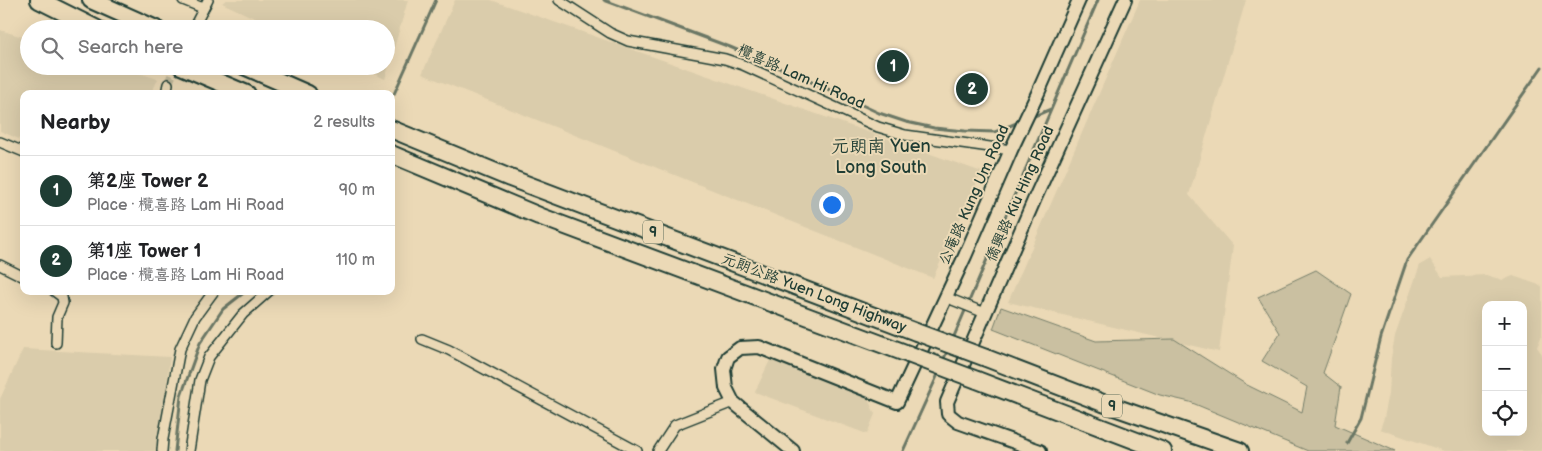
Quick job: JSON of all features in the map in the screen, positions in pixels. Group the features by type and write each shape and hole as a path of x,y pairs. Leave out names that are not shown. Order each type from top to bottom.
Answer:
{"highway":[{"path":"39,0 79,20"},
{"path":"91,0 136,20"},
{"path":"202,75 238,90"},
{"path":"265,75 299,90"},
{"name":"元朗公路 Yuen Long Highway","path":"395,131 510,178 1103,403 1240,451"},
{"name":"元朗公路 Yuen Long Highway","path":"395,156 539,216 1162,451"}],"street":[{"path":"183,0 206,4 198,20"},
{"name":"欖喜路 Lam Hi Road","path":"559,0 628,41 743,64 878,127 905,135 1014,145"},
{"name":"公庵路 Kung Um Road","path":"733,402 726,388 724,369 728,357 740,348 759,347 897,402 1079,0"},
{"name":"僑興路 Kiu Hing Road","path":"1040,451 958,422 948,414 947,402 1035,198 1125,0"},
{"path":"167,90 168,84"},
{"path":"0,142 20,150"},
{"path":"0,265 20,275"},
{"path":"56,343 57,318 62,303 60,295"},
{"path":"162,451 180,349 196,317 211,295"},
{"path":"189,451 200,380 209,357 243,314 264,295"},
{"path":"945,297 985,313"},
{"path":"422,339 449,350 637,451"},
{"path":"658,451 675,425 733,402 793,451"}],"shaded area":[{"path":"226,0 408,0 395,45 395,20 259,20 222,3"},
{"path":"455,0 491,0 982,172 933,278 422,74"},
{"path":"1140,0 1246,0 1189,195 1233,246 1219,352 1008,302"},
{"path":"0,30 20,36 20,75 145,75 158,79 153,90 20,90 20,139 0,131"},
{"path":"377,75 386,75 385,79"},
{"path":"1430,259 1442,277 1486,275 1503,280 1513,276 1542,286 1542,335 1537,347 1542,354 1542,451 1444,451 1380,429 1389,393 1391,358 1395,336 1420,265"},
{"path":"1316,270 1351,294 1323,373 1341,387 1335,425 1395,451 1308,451 1190,402 1160,395 993,329 1001,307 1096,341 1174,339 1247,385 1302,412 1307,387 1262,361 1280,333 1258,297"},
{"path":"23,349 170,357 159,451 0,451 0,399"},
{"path":"770,360 867,397 875,414 867,434 755,392"}],"waterway":[{"path":"395,92 436,0"},
{"path":"604,0 730,47 879,113 906,122 934,128 995,132 1019,122"},
{"path":"952,341 1098,0"},
{"path":"1347,443 1361,418 1381,337 1407,260 1542,67"},
{"path":"1032,117 1051,109"},
{"path":"175,451 181,396 200,343 223,309 241,295"},
{"path":"943,361 948,349"},
{"path":"903,451 939,372"}],"tunnel":[{"path":"168,84 172,75"}],"place":[{"name":"第2座 Tower 2","path":"893,66"},
{"name":"第1座 Tower 1","path":"972,89"}],"district":[{"name":"元朗南 Yuen Long South","path":"881,156"}]}
